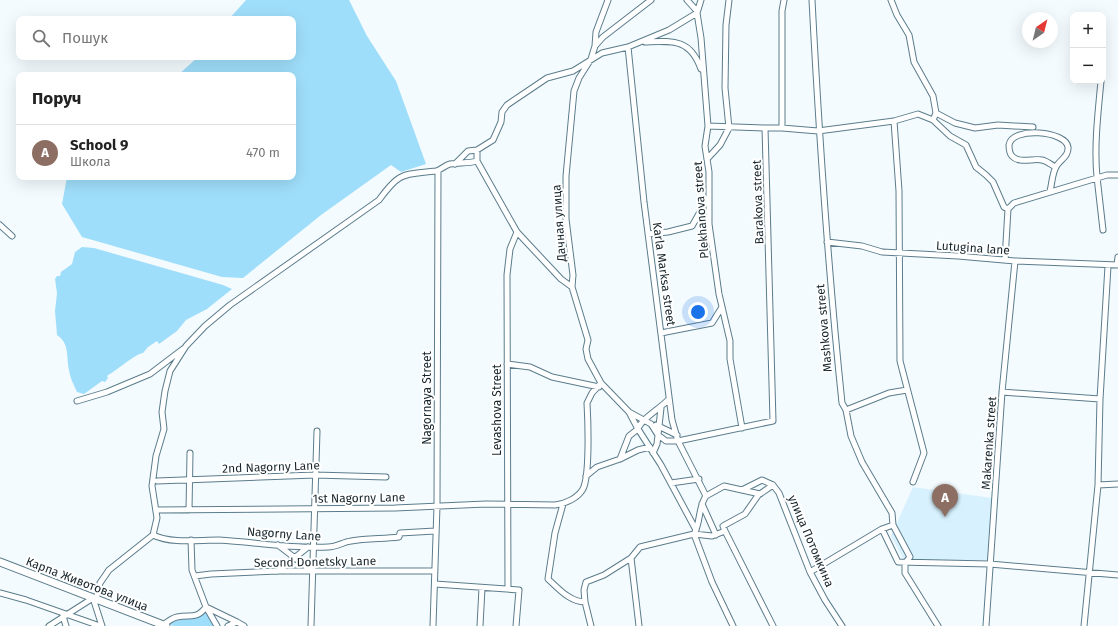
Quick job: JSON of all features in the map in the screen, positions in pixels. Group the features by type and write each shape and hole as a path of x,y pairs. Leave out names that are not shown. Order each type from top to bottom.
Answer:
{"main road":[{"name":"Карпа Животова улица","path":"0,562 160,625"}],"street":[{"path":"591,60 595,46 596,32 608,0"},
{"path":"595,46 603,37 652,0"},
{"path":"688,0 697,12"},
{"path":"455,164 468,151 477,150 493,140 501,122 502,112 507,105 547,78 573,71 602,53 640,43 669,30 697,12 702,0"},
{"path":"707,158 720,145 729,128 725,88 726,25 729,0"},
{"path":"782,128 782,11 784,0"},
{"name":"Mashkova street","path":"812,0 818,131 833,318 842,403 846,410 850,436 862,462 892,513 893,526 904,549 909,553 910,557 905,563 904,573 938,626"},
{"path":"891,0 897,15 909,35 914,62 933,96 936,113 933,120"},
{"name":"Plekhanova street","path":"697,12 701,38 708,126 705,146 707,158 709,224 722,306 730,341 730,359 742,428"},
{"path":"640,43 668,41 685,46 693,52 703,76"},
{"name":"Karla Marksa street","path":"628,47 637,141 669,399 678,438 706,496"},
{"name":"Дачная улица","path":"591,60 579,78 574,91 566,176 566,219 573,275 572,288 588,340 586,349 588,359 600,385 629,412 645,419 651,424 658,434 666,441"},
{"path":"1101,84 1097,136 1097,178 1100,189 1102,230"},
{"path":"936,113 955,123 976,128 998,125 1033,127"},
{"path":"708,126 729,128 782,128 818,131 894,121 918,114 933,120 950,136 966,145 976,167 993,182 1004,207 1008,209"},
{"path":"894,121 899,191 900,361 924,453 913,482"},
{"name":"Barakova street","path":"742,428 773,420 766,128"},
{"path":"1050,191 1056,167 1068,152 1068,146 1064,140 1057,136 1039,133 1023,133 1014,136 1010,142 1008,149 1012,156 1018,160 1043,161 1056,167"},
{"path":"477,150 477,161 517,232 561,279 572,288"},
{"path":"0,593 33,602 64,615 101,626 95,599 100,583 110,570 153,535 157,518 152,498 152,486 156,456 164,429 162,412 165,391 170,371 185,348 202,329 230,305 380,200 394,180 401,175 438,171 449,164 467,164 477,161"},
{"name":"Nagornaya Street","path":"433,626 437,506 438,171"},
{"path":"1004,260 1008,209 1014,203 1022,199 1106,175 1118,175"},
{"path":"648,234 668,232 692,226 709,197"},
{"path":"0,225 12,236"},
{"name":"Levashova Street","path":"508,589 507,275 510,250 517,232"},
{"name":"Lutugina lane","path":"828,242 862,246 882,252 1015,261 1108,266 1117,265"},
{"path":"1117,265 1118,257"},
{"name":"Makarenka street","path":"986,626 1002,392 1015,261"},
{"path":"1084,626 1098,485 1100,399 1108,266"},
{"path":"662,333 712,323 722,306"},
{"path":"77,401 107,392 150,374 185,348"},
{"path":"507,364 530,367 552,377 600,385"},
{"path":"585,602 576,601 548,579 555,533 563,504 576,496 583,488 586,476 587,403 592,393 600,385"},
{"path":"846,410 889,393 907,390"},
{"path":"1002,392 1100,399"},
{"path":"620,459 629,436 638,429 640,424 645,419 661,408 669,399"},
{"path":"653,453 658,444 661,408"},
{"path":"629,412 671,483 695,532 712,582 733,626"},
{"path":"651,424 659,426 678,438"},
{"path":"586,476 597,467 649,446 678,438 742,428"},
{"path":"311,626 312,571 310,547 314,508 317,431"},
{"path":"189,510 190,453"},
{"name":"2nd Nagorny Lane","path":"157,481 315,475 386,477"},
{"path":"671,483 699,479"},
{"path":"742,490 760,480 773,485"},
{"path":"1098,485 1118,484"},
{"path":"773,485 759,494 745,514 723,526 773,626"},
{"name":"улица Потомкина","path":"773,485 779,493 810,572 825,600 842,626"},
{"path":"695,532 702,504 706,496 724,486 759,494"},
{"name":"1st Nagorny Lane","path":"156,510 395,508 507,504 563,504"},
{"path":"702,504 716,535"},
{"path":"810,572 882,530 893,526"},
{"path":"882,530 898,562 990,564 1118,576"},
{"name":"Nagorny Lane","path":"153,535 163,540 277,544 295,547 310,547 338,546 349,541 379,540 399,537 400,533 435,531"},
{"path":"591,626 585,602 584,590 586,582 604,575 630,558 640,547 695,532 706,536 716,535 725,531"},
{"path":"191,540 192,570 206,607 217,626"},
{"path":"277,544 312,571"},
{"path":"278,571 310,547"},
{"path":"287,552 288,564"},
{"path":"630,558 639,626"},
{"name":"Second Donetsky Lane","path":"195,576 278,571 435,570"},
{"path":"435,584 519,590 516,626"},
{"path":"480,626 482,588"},
{"path":"49,626 64,615 95,599"},
{"path":"206,607 244,626"},
{"path":"160,625 175,617 195,616 200,614 206,607"},
{"path":"64,615 66,626"},
{"path":"228,626 237,622"}],"shaded area":[{"path":"246,0 349,0 367,36 396,81 426,164 401,172 391,165 321,215 243,278 222,277 82,237 62,204 66,180 296,180 296,72 181,72 195,60 296,60 296,16 232,16"},
{"path":"82,247 94,248 223,285 232,289 207,309 186,320 177,331 159,344 157,341 148,347 143,353 131,359 107,376 108,378 105,382 102,381 84,394 77,392 71,379 66,346 57,335 55,311 57,293 55,279 57,276 60,276 61,272 72,264 75,252"},
{"path":"913,487 992,498 988,560 904,560 891,536"},
{"path":"206,611 214,626 174,626 167,624 177,620 192,618"}],"place":[{"name":"School 9","path":"945,517"}]}
